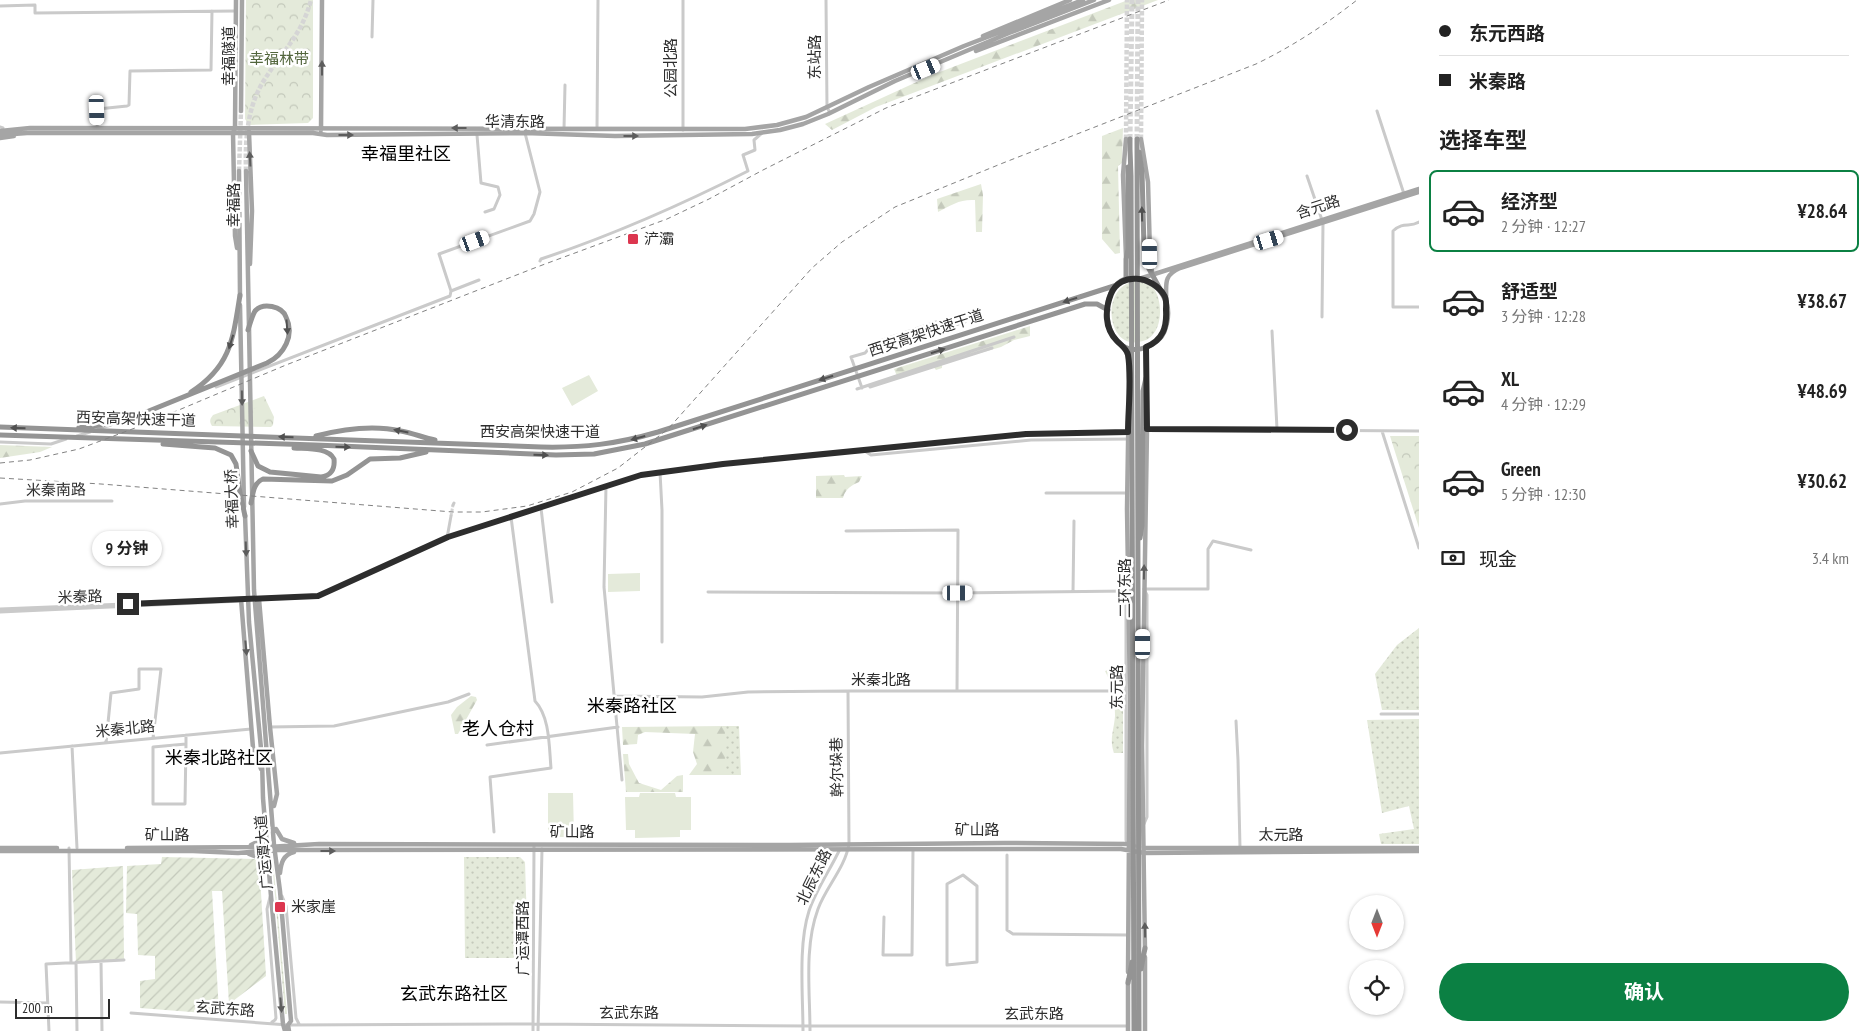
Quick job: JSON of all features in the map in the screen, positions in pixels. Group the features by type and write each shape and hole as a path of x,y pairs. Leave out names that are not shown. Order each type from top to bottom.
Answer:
{"highway":[{"path":"1128,139 1134,176"},
{"path":"1134,176 1139,139"},
{"path":"1139,139 1142,171 1144,249 1148,267 1163,293 1166,301 1166,320 1164,332 1156,342 1146,347 1135,349 1122,345 1110,331 1107,323 1111,295 1117,285 1126,279 1140,279 1150,282 1163,293"},
{"path":"1126,279 1130,149"},
{"name":"二环东路","path":"1134,176 1136,919 1139,1031"},
{"name":"西安高架快速干道","path":"0,427 492,445 577,447 617,443 1117,285"},
{"path":"179,400 210,379 225,358 234,333 240,295"},
{"name":"西安高架快速干道","path":"0,435 582,455 623,449 1085,304 1097,304 1108,310"},
{"path":"41,428 85,427 116,422 179,400 267,363 279,356 285,348 288,337 287,317 277,308 265,306 257,310 248,330"},
{"path":"1135,557 1142,525 1144,391 1146,378"},
{"path":"1129,382 1130,517 1135,557"},
{"path":"308,437 353,428 386,429 399,430 448,443"},
{"path":"113,440 224,451 234,458 236,464 245,516"},
{"path":"250,451 255,463 265,470 276,473 319,477 329,475 334,464 332,455 322,451 264,444"},
{"path":"251,503 254,487 260,480 272,478 332,481 347,475 370,459 400,458 434,450"},
{"path":"1134,1031 1136,919"},
{"path":"1128,983 1134,947"},
{"path":"1139,985 1145,948"}],"main road":[{"path":"236,0 236,128 233,133 237,237"},
{"name":"幸福隧道","path":"241,111 242,0"},
{"path":"322,0 322,134"},
{"path":"964,46 1070,0"},
{"path":"1009,31 1084,0 1088,8"},
{"path":"1009,31 1093,0 1094,6"},
{"path":"956,57 991,46 1109,0"},
{"name":"华清东路","path":"1,129 236,128 249,131 322,134 477,135 525,133 615,136 745,129 777,125 806,117 869,86 964,46 1009,31"},
{"name":"华清东路","path":"0,136 36,133 233,133 321,128 762,133 791,127 830,113 882,88 956,57 1009,31"},
{"path":"248,289 252,211 249,131"},
{"path":"1126,259 1123,175 1128,139"},
{"path":"1139,139 1148,182 1152,275"},
{"name":"幸福路","path":"237,237 239,171"},
{"name":"幸福路","path":"246,171 246,238"},
{"name":"含元路","path":"1166,301 1167,279 1172,271 1419,190"},
{"name":"含元路","path":"1140,279 1171,267 1419,190"},
{"name":"幸福大桥","path":"237,237 240,258 245,516 249,614 265,759"},
{"name":"幸福大桥","path":"246,238 251,503 255,606 265,759"},
{"path":"1144,249 1151,262 1157,268 1171,267"},
{"name":"东元路","path":"1122,345 1128,354 1129,382 1127,493 1129,591 1128,1028"},
{"name":"东元路","path":"1145,1031 1143,825 1147,429 1146,347"},
{"path":"259,599 277,794 272,809"},
{"path":"242,600 253,748 263,773"},
{"name":"广运潭大道","path":"265,759 263,773 270,896 287,1031"},
{"name":"广运潭大道","path":"265,759 273,818 291,1021 286,1024"},
{"path":"273,818 277,834 282,840 307,845"},
{"path":"243,847 259,841 266,823"},
{"name":"矿山路","path":"0,850 69,849 238,853 307,845 542,847 849,846 1004,843 1128,847 1144,850"},
{"name":"矿山路","path":"69,849 243,847 268,849"},
{"name":"矿山路","path":"275,848 305,851 534,847"},
{"name":"矿山路","path":"542,847 1128,847"},
{"name":"太元路","path":"1144,850 1240,848 1419,850"},
{"name":"太元路","path":"1144,850 1419,850"},
{"path":"279,879 281,863 284,858 291,853 305,851"},
{"path":"238,853 254,855 260,858 265,866 269,881"}],"street":[{"path":"372,38 373,0"},
{"path":"597,130 598,0"},
{"name":"公园北路","path":"683,0 683,133"},
{"name":"东站路","path":"826,0 827,107 830,113"},
{"path":"0,6 36,5 36,13 236,11"},
{"path":"98,129 98,109 129,105 130,71 211,70 212,11"},
{"path":"564,130 565,85"},
{"path":"1377,112 1404,194"},
{"path":"216,387 450,296 451,291 439,254 530,220 534,214 540,192 525,133"},
{"path":"540,261 540,259 585,244 645,220 704,194 748,171 743,155 755,150 754,140 762,133"},
{"path":"477,135 481,183 498,187 500,195 494,209 485,212"},
{"path":"1307,176 1322,221 1322,317"},
{"path":"1419,222 1400,225 1393,231 1393,307 1419,307"},
{"path":"451,291 479,280"},
{"path":"862,388 851,357 865,353 874,343 936,322 948,327 965,322"},
{"path":"1272,331 1277,429"},
{"path":"857,390 1014,337"},
{"path":"862,388 992,348"},
{"path":"0,442 51,444 111,426"},
{"path":"1147,429 1419,431"},
{"path":"1382,431 1419,548"},
{"name":"米秦路","path":"0,610 318,596 447,538 639,476 660,472 896,446 1026,434 1128,432"},
{"name":"米秦路","path":"862,450 871,454 1032,440 1128,439"},
{"path":"896,446 896,452"},
{"path":"660,472 662,510 662,642"},
{"path":"606,486 604,587 622,780"},
{"path":"1046,493 1127,493"},
{"name":"米秦南路","path":"0,504 25,501 112,501"},
{"path":"541,508 552,602"},
{"path":"447,538 451,516"},
{"path":"494,832 490,777 552,768 542,709 534,701 512,517"},
{"path":"1073,592 1074,521"},
{"path":"846,531 958,530 957,691"},
{"path":"1144,589 1208,589 1208,549 1213,541 1251,550"},
{"path":"708,592 958,593 1129,591"},
{"path":"106,743 111,693 138,689 139,669 161,669 153,738"},
{"name":"米秦北路","path":"615,696 702,697 748,692 1145,690"},
{"name":"幹尔垛巷","path":"848,691 849,846"},
{"path":"270,727 334,726 448,702 469,694"},
{"path":"1381,714 1419,714"},
{"path":"1236,721 1240,848"},
{"path":"487,745 618,727"},
{"name":"米秦北路","path":"0,753 252,729"},
{"path":"186,735 186,744 185,804 153,804 153,747 186,744"},
{"path":"72,746 77,848"},
{"name":"北辰东路","path":"810,1031 810,944 813,923 822,899 849,846"},
{"name":"广运潭西路","path":"533,1031 534,847"},
{"name":"广运潭西路","path":"538,1031 542,847"},
{"name":"北辰东路","path":"803,1031 803,944 806,922 811,905 841,848"},
{"path":"884,918 884,955 912,955 913,848"},
{"path":"69,849 71,963"},
{"path":"1007,855 1007,930 1013,934 1128,935"},
{"path":"963,875 977,886 977,962 946,965 947,884 963,875"},
{"path":"280,891 286,906 296,1021 302,1024"},
{"path":"266,1023 273,1022 276,1019 267,909 270,896"},
{"path":"49,1031 46,964 124,960"},
{"path":"101,961 102,1031"},
{"path":"76,962 77,1031"},
{"path":"273,985 278,970"},
{"path":"0,1002 47,1003"},
{"name":"玄武东路","path":"131,1013 286,1024 1128,1028"}],"green space":[{"name":"幸福林带","path":"246,0 313,0 313,118 308,123 249,125 245,119"},
{"path":"1128,0 1158,0 876,107 832,130 825,124 932,75"},
{"path":"1123,128 1122,163 1118,166 1120,253 1115,254 1102,239 1102,136"},
{"path":"981,184 983,195 982,232 976,232 975,200 960,202 938,212 937,199"},
{"path":"1137,281 1154,289 1160,305 1160,318 1157,329 1149,338 1138,342 1127,341 1119,335 1114,326 1112,315 1113,303 1117,293 1125,285"},
{"path":"1030,326 1030,336 1014,340 1001,347 942,364 942,368 936,370 931,364 897,376 894,369"},
{"path":"589,375 598,391 572,406 562,388"},
{"path":"264,396 274,417 271,427 212,426 210,423 213,415"},
{"path":"266,405 271,417 258,423 252,409"},
{"path":"1390,436 1419,436 1419,528"},
{"path":"0,445 52,447 40,452 0,458"},
{"path":"844,475 845,477 862,476 859,482 847,490 843,498 816,498 816,476"},
{"path":"640,573 640,591 608,592 608,574"},
{"path":"1419,628 1419,710 1382,710 1375,674 1397,645"},
{"path":"1117,665 1123,665 1123,688 1109,688 1110,681 1105,671 1115,668"},
{"path":"1116,695 1123,695 1123,753 1114,753 1112,744"},
{"path":"471,696 476,697 477,700 458,734 455,734 451,715 457,707"},
{"path":"1419,719 1419,844 1381,844 1379,834 1414,829 1409,806 1382,813 1367,720"},
{"path":"725,726 739,726 741,775 725,775"},
{"path":"725,726 725,775 689,775 697,764 693,752 695,734 645,732 638,735 637,744 623,745 622,727"},
{"path":"623,754 628,754 629,764 639,783 661,790 677,776 683,775 683,792 626,792"},
{"path":"548,793 573,793 574,837 554,837 548,831"},
{"path":"640,793 675,793 676,797 691,797 691,830 680,830 680,837 635,838 635,830 626,830 625,797 639,797"},
{"path":"162,857 259,859 266,976 229,1004 222,891 212,891 219,1012 217,1014 140,1008 140,981 155,979 155,956 138,955 137,914 126,913 127,866 161,864"},
{"path":"464,857 520,857 525,862 528,958 465,958"},
{"path":"273,860 287,1014 285,1014"},
{"path":"123,866 124,960 76,963 72,870"}],"tunnel":[{"path":"246,171 248,125 253,103 263,82 302,24 311,0"},
{"path":"1126,139 1127,0"},
{"path":"1130,139 1132,0"},
{"path":"1137,139 1138,0"},
{"path":"1141,139 1142,0"},
{"path":"239,171 241,111"},
{"path":"451,516 453,505"}],"railway":[{"path":"0,463 30,460 79,449 143,425 286,365 537,267 667,219 886,108 1169,0"},
{"path":"0,478 101,484 453,512 482,512 527,506 572,492 618,468 668,429 812,268 842,242 895,207 1256,64 1308,35 1357,0"}],"place":[{"name":"浐灞","path":"633,239"},
{"name":"米家崖","path":"280,907"}],"district":[{"name":"幸福里社区","path":"406,154"},
{"name":"米秦路社区","path":"632,706"},
{"name":"老人仓村","path":"498,729"},
{"name":"米秦北路社区","path":"219,758"},
{"name":"玄武东路社区","path":"454,994"}],"route":[{"path":"128,604 318,596 448,537 641,475 723,464 1026,434 1128,432 1128,354 1126,349 1112,336 1107,323 1107,317 1113,290 1121,281 1128,278 1150,282 1163,293 1166,301 1164,332 1156,342 1146,347 1147,429 1347,430"}]}
